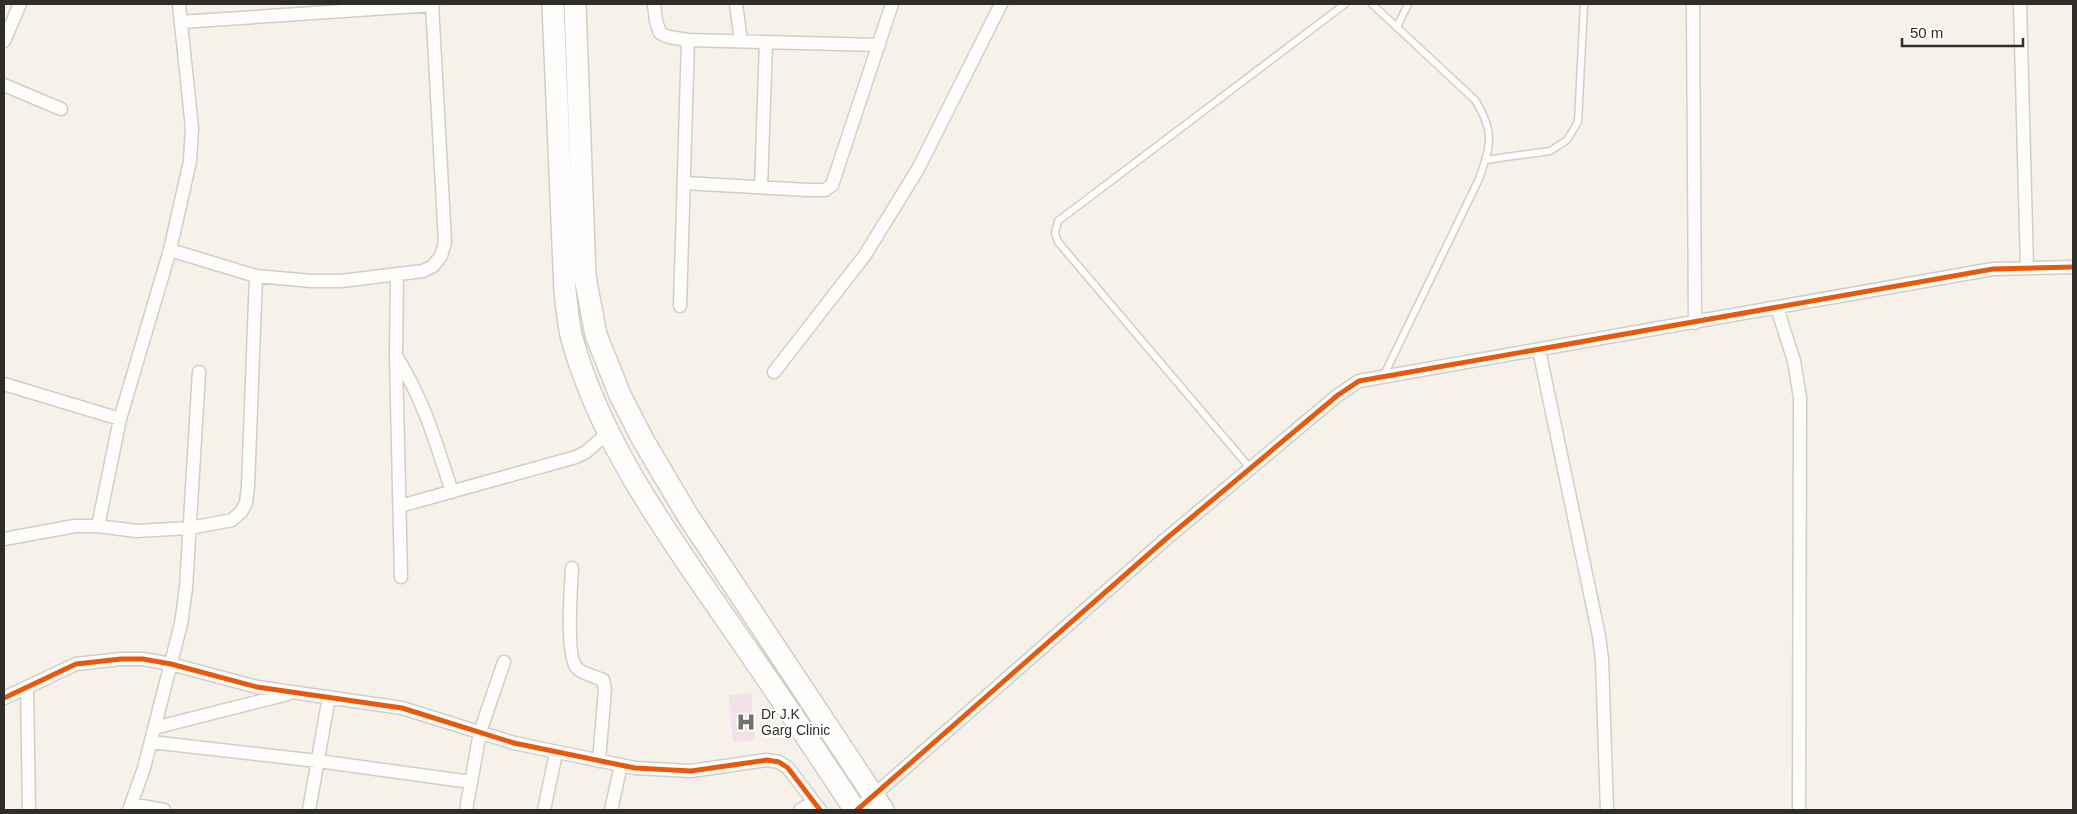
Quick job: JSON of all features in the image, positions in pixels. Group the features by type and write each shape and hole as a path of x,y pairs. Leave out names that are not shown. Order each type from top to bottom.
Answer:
{"main road":[{"path":"553,4 555,92 565,291 571,337 583,376 612,439 663,527 856,810"},
{"path":"575,4 585,277 596,334 620,395 643,440 688,516 878,804"}],"street":[{"path":"4,41 20,4"},
{"path":"98,526 120,419 170,250 190,162 192,136 179,4"},
{"path":"170,250 256,276 312,281 342,281 396,276 423,271 433,266 441,256 445,242 432,4 181,22"},
{"path":"654,4 660,33 668,37 688,40 879,45"},
{"path":"736,4 740,41"},
{"path":"684,183 824,190 832,185 892,4"},
{"path":"774,372 864,254 918,169 1001,4"},
{"path":"1693,4 1694,323"},
{"path":"2020,4 2027,268"},
{"path":"680,306 688,40"},
{"path":"761,187 766,42"},
{"path":"4,85 62,109"},
{"path":"856,810 878,804 1167,538 1338,395 1359,381 1384,375 1539,350 1993,270 2073,267"},
{"path":"4,539 75,526 98,526 136,531 190,528 232,520 241,512 246,503 248,486 256,276"},
{"path":"396,276 401,578"},
{"path":"1778,308 1794,361 1800,398 1799,810"},
{"path":"1539,350 1599,636 1602,660 1607,810"},
{"path":"396,355 413,383 424,409 452,492"},
{"path":"164,810 130,807 151,742 181,624 186,588 199,372"},
{"path":"4,384 120,419"},
{"path":"400,506 576,457 612,439"},
{"path":"572,568 570,649 573,664 578,670 603,680 606,689 599,761"},
{"path":"4,698 62,670 85,662 143,659 171,664 257,687 402,708 556,753 621,766 690,771 767,760 779,762 788,768 817,806 800,810"},
{"path":"466,810 480,732 504,662"},
{"path":"27,687 29,810"},
{"path":"154,728 295,692"},
{"path":"309,810 329,697"},
{"path":"151,742 318,761 471,782"},
{"path":"544,810 556,753"},
{"path":"611,810 621,766"}],"lane":[{"path":"1250,468 1058,242 1055,233 1058,221 1345,4"},
{"path":"1372,4 1475,100 1486,118 1489,137 1479,179 1384,375"},
{"path":"1397,28 1408,4"},
{"path":"1485,160 1550,151 1567,140 1578,122 1584,4"}],"building":[{"path":"751,693 755,740 733,742 729,695"}],"cycle path":[{"path":"857,810 1167,538 1338,395 1359,381 1993,269 2073,267"},
{"path":"4,698 76,664 121,659 143,659 171,664 257,687 402,708 514,743 635,768 691,771 767,760 779,762 788,768 820,810"}],"place":[{"name":"Dr J.K Garg Clinic","path":"746,722"}]}
